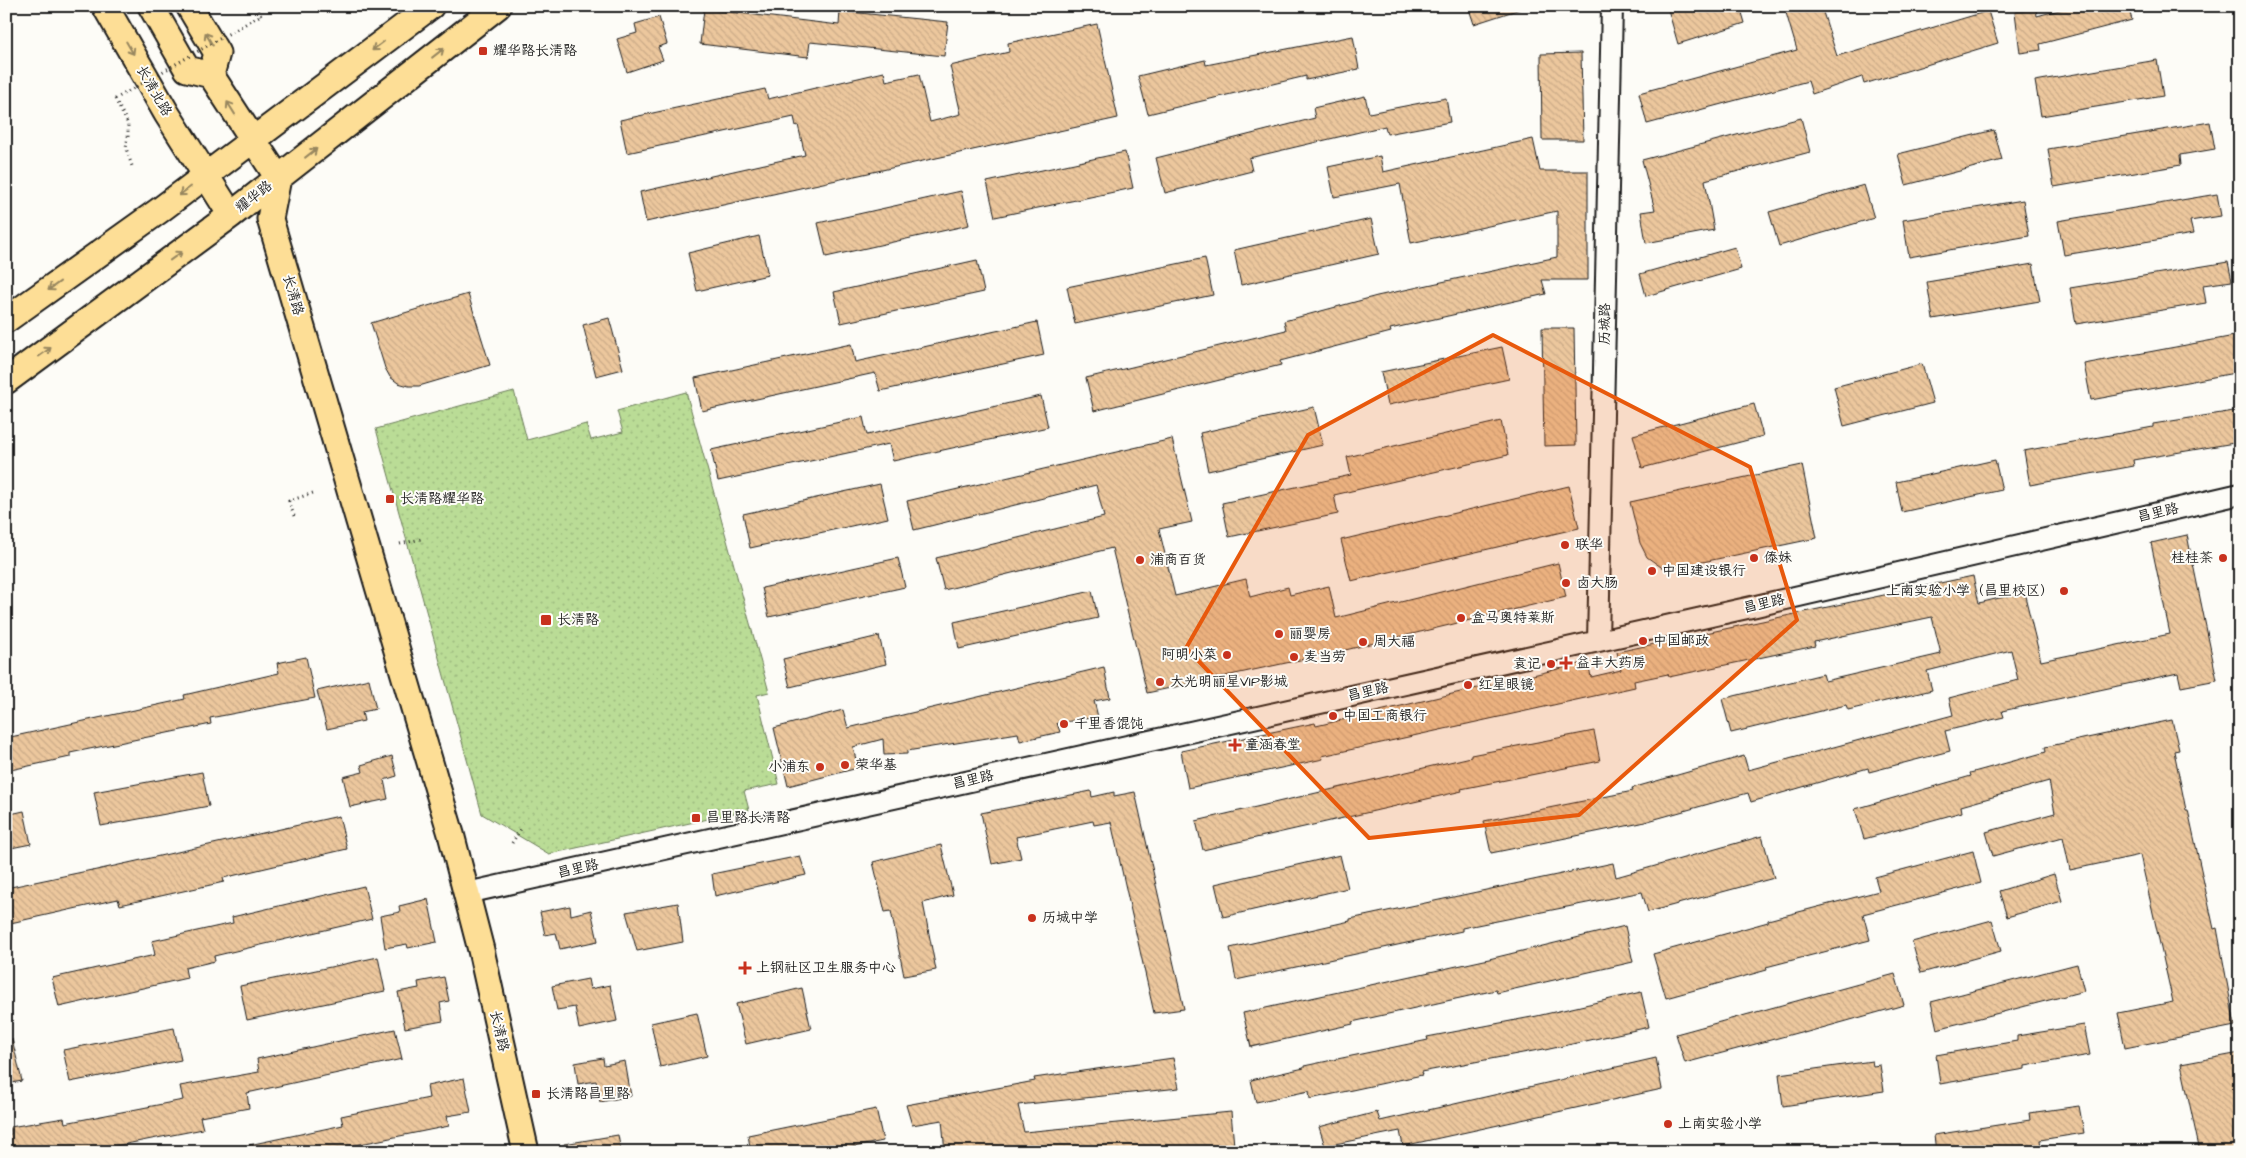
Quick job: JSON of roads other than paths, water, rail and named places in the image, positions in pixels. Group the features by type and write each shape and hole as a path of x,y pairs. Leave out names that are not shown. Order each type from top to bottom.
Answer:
{"main road":[{"name":"长清北路","path":"105,6 167,114 206,175"},
{"path":"151,6 187,69 211,74 252,141 278,178"},
{"path":"189,6 217,53 211,74"},
{"path":"6,320 206,175 431,6"},
{"name":"耀华路","path":"6,381 231,215 498,6"},
{"path":"206,175 231,215 270,219"},
{"name":"长清路","path":"278,178 270,219 467,893 526,1152"}],"street":[{"name":"历城路","path":"1598,641 1612,6"},
{"name":"昌里路","path":"467,893 1598,641 2240,494"}],"place":[{"name":"耀华路长清路","path":"483,51"},
{"name":"长清路耀华路","path":"390,499"},
{"name":"联华","path":"1565,545"},
{"name":"傣妹","path":"1754,558"},
{"name":"桂桂茶","path":"2223,558"},
{"name":"浦商百货","path":"1140,560"},
{"name":"中国建设银行","path":"1652,571"},
{"name":"卤大肠","path":"1566,583"},
{"name":"上南实验小学（昌里校区）","path":"2064,591"},
{"name":"盒马奥特莱斯","path":"1461,618"},
{"name":"长清路","path":"546,620"},
{"name":"丽婴房","path":"1279,634"},
{"name":"中国邮政","path":"1643,641"},
{"name":"周大福","path":"1363,642"},
{"name":"阿明小菜","path":"1227,655"},
{"name":"麦当劳","path":"1294,657"},
{"name":"益丰大药房","path":"1566,663"},
{"name":"袁记","path":"1551,664"},
{"name":"大光明丽星VIP影城","path":"1160,682"},
{"name":"红星眼镜","path":"1468,685"},
{"name":"中国工商银行","path":"1333,716"},
{"name":"千里香馄饨","path":"1064,724"},
{"name":"童涵春堂","path":"1235,745"},
{"name":"荣华基","path":"845,765"},
{"name":"小浦东","path":"820,767"},
{"name":"昌里路长清路","path":"696,818"},
{"name":"历城中学","path":"1032,918"},
{"name":"上钢社区卫生服务中心","path":"745,968"},
{"name":"长清路昌里路","path":"536,1094"},
{"name":"上南实验小学","path":"1668,1124"}]}
